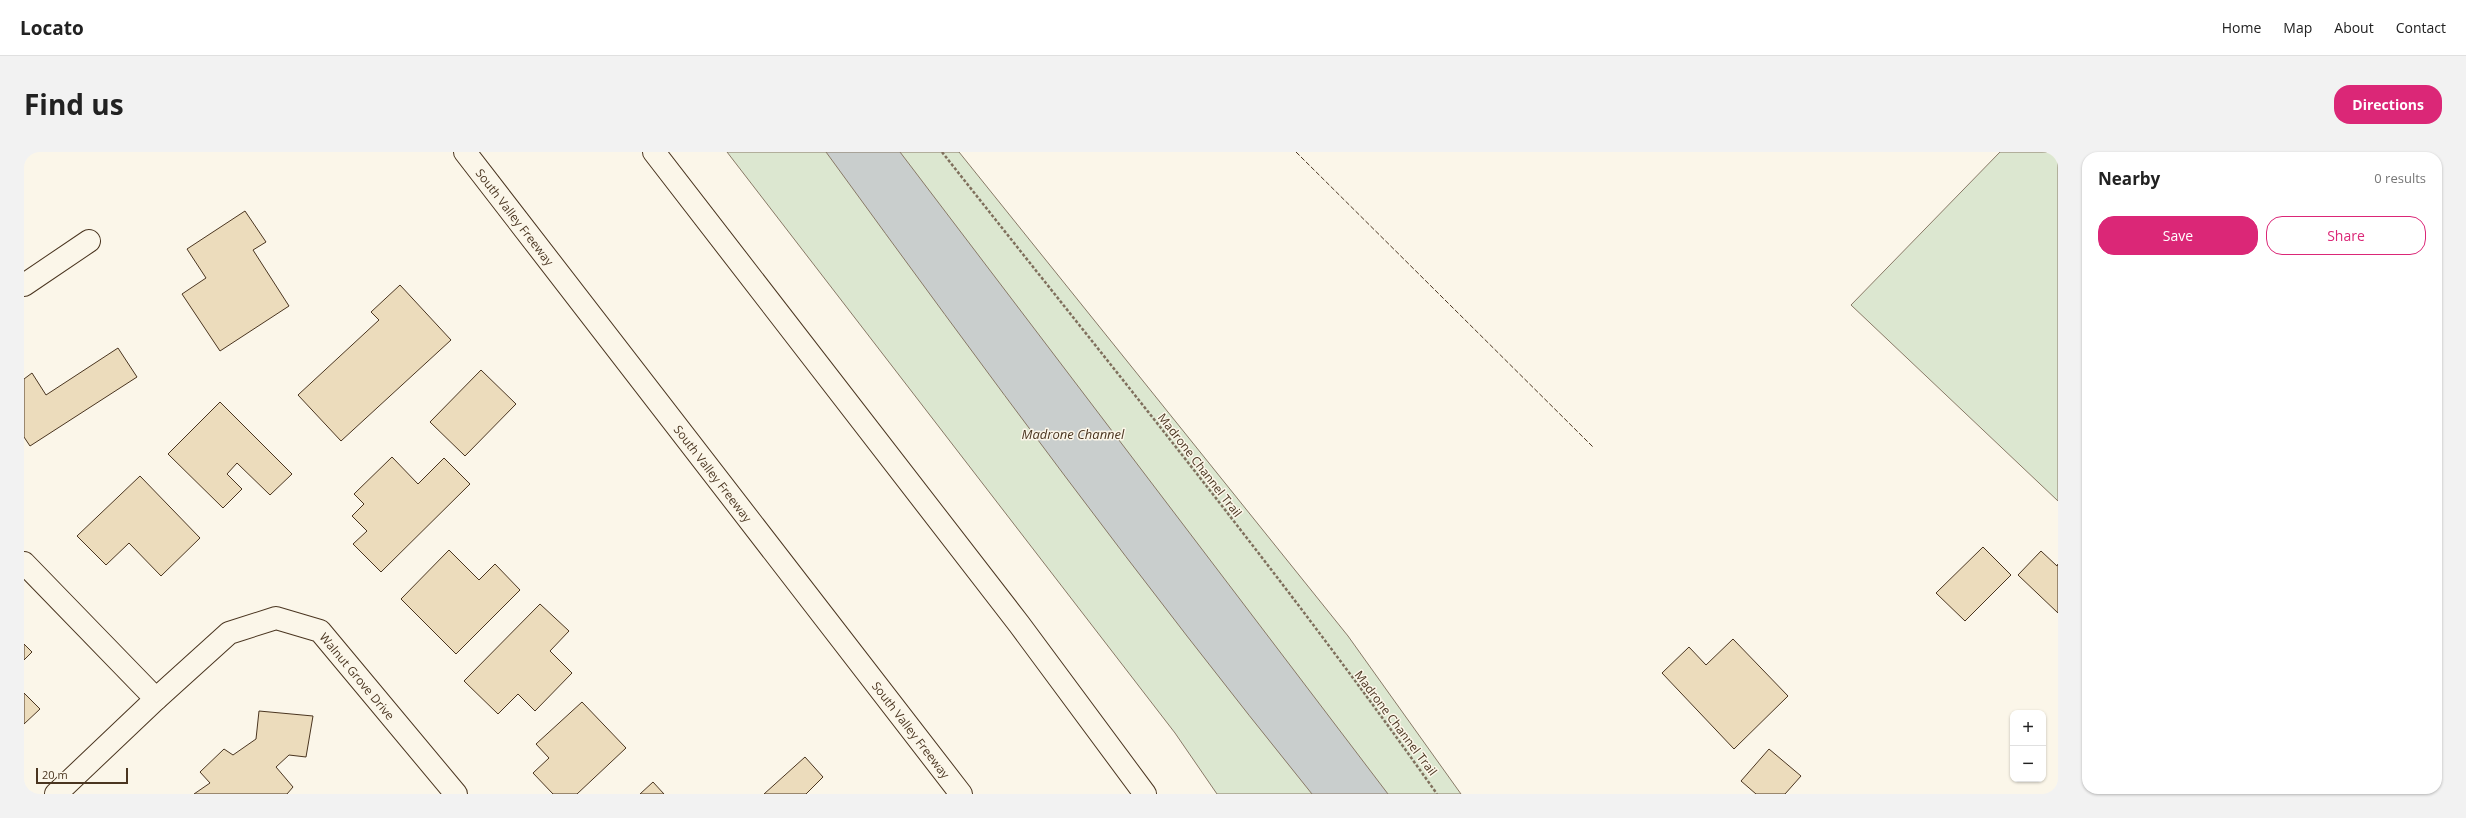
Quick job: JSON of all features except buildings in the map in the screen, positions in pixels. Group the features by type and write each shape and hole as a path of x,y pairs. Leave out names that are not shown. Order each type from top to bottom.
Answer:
{"main road":[{"name":"South Valley Freeway","path":"465,152 961,794"},
{"path":"654,152 1010,611 1145,794"},
{"path":"24,285 89,241"},
{"path":"24,563 156,699"},
{"name":"Walnut Grove Drive","path":"56,794 156,699 229,634 276,618 320,631 456,794"}],"path":[{"name":"Madrone Channel Trail","path":"942,152 1173,445 1302,613 1436,794"}],"green space":[{"path":"727,152 959,152 1348,636 1461,794 1217,794 1175,733"},
{"path":"2000,152 2058,152 2058,501 1851,305"}],"water":[{"name":"Madrone Channel","path":"826,152 900,152 1388,794 1312,794 1187,636 1065,476"}],"fence":[{"path":"1296,152 1593,447"}]}
